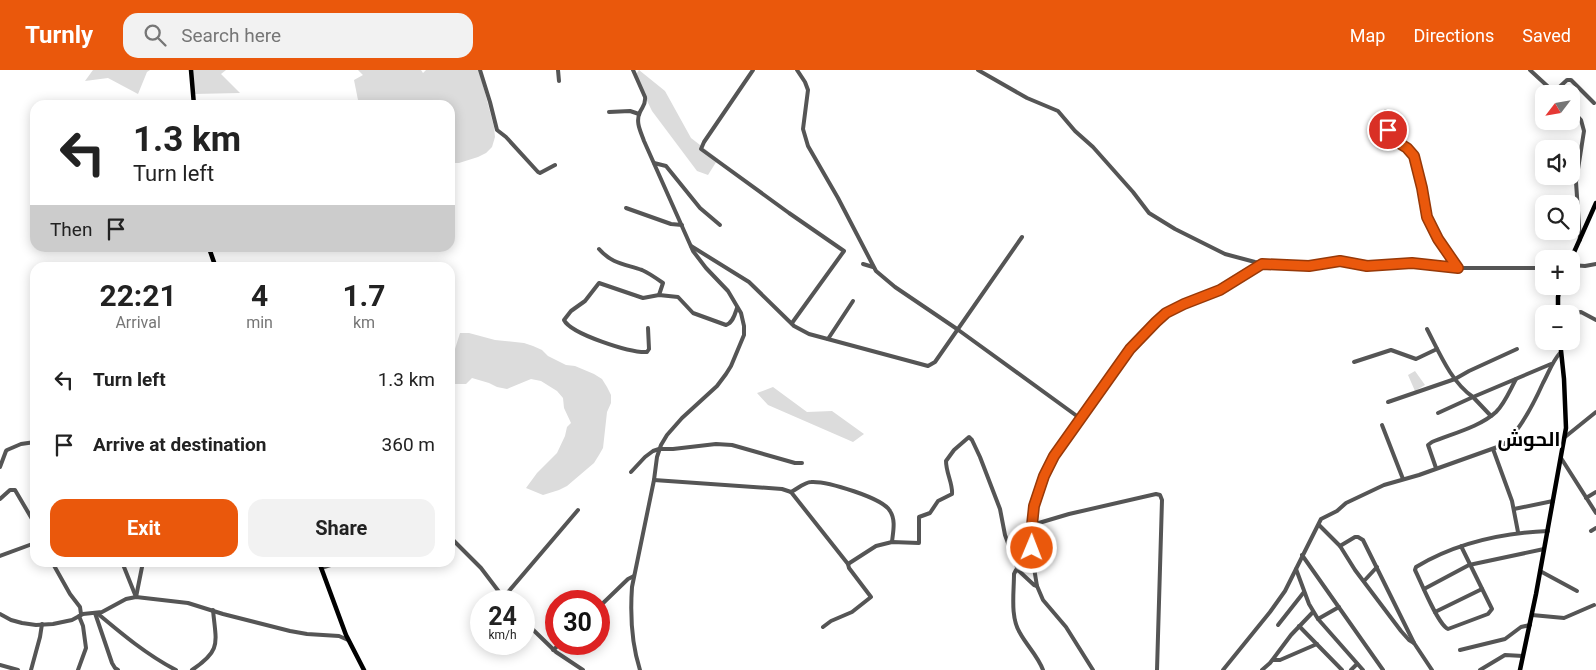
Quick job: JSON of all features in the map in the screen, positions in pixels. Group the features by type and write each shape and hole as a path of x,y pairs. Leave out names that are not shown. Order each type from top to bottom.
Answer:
{"main road":[{"path":"191,70 194,100"},
{"path":"1575,250 1596,203"},
{"path":"1520,670 1565,437 1566,413 1560,353"},
{"path":"321,568 348,640 364,670"}],"street":[{"path":"480,70 497,130 538,172 540,173 555,164"},
{"path":"558,70 558,81"},
{"path":"633,70 646,101 639,114 639,127 654,163 690,246 698,259 728,291 744,326 744,335 731,366 717,386 672,429 664,439 660,449 632,586 630,623 640,670"},
{"path":"753,70 709,135 702,149 844,251 792,324"},
{"path":"797,70 808,90 803,129 808,146 838,198 873,267 895,287 1081,418"},
{"path":"978,70 1027,98 1059,112 1071,127 1094,147 1152,216 1218,251 1262,264 1309,266 1340,261 1367,266 1412,263 1458,268 1535,268"},
{"path":"1530,70 1546,85"},
{"path":"1562,85 1567,80 1571,80 1576,85"},
{"path":"1580,89 1594,103"},
{"path":"610,112 630,111 639,114"},
{"path":"1388,130 1393,121 1390,114 1386,111 1381,113 1380,116 1388,130 1394,140 1407,148 1414,156 1427,217 1438,239 1458,268"},
{"path":"1577,195 1576,182 1584,131 1580,119"},
{"path":"654,163 666,166 700,208 720,225"},
{"path":"626,208 671,224 682,225"},
{"path":"690,246 749,282 792,324 809,334 928,366 935,362 1022,236"},
{"path":"599,249 613,262 645,271 662,283 659,295"},
{"path":"863,264 873,267"},
{"path":"1093,670 1066,627 1043,600 1037,586 1032,555 1032,525 1034,506 1044,476 1054,456 1126,355 1162,316 1184,304 1220,290 1262,264"},
{"path":"1580,266 1596,264"},
{"path":"648,328 649,349 646,352 639,352 594,339 572,329 564,320 571,311 585,300 599,283 643,298 659,295 678,297 693,313 726,325 732,322 737,308"},
{"path":"828,339 853,300"},
{"path":"1580,312 1596,320"},
{"path":"1427,329 1456,379 1466,392 1491,416"},
{"path":"1354,362 1391,350 1416,359 1437,349"},
{"path":"1388,402 1456,379 1517,349"},
{"path":"1222,670 1285,591 1321,519 1346,503 1384,485 1503,445 1514,433 1544,382 1551,364 1560,353"},
{"path":"1438,413 1551,364"},
{"path":"1436,468 1428,447 1429,444 1482,422 1491,416 1497,411 1516,379"},
{"path":"1565,437 1596,412"},
{"path":"1382,426 1403,479"},
{"path":"848,564 876,546 892,542 919,544 919,517 930,513 936,503 952,494 946,468 947,460 957,448 970,438 980,457 1000,509 1005,535 1018,570 1033,585 1037,586"},
{"path":"0,467 6,451 21,444 30,443"},
{"path":"631,472 653,451 716,444 732,445 802,464"},
{"path":"1493,449 1510,493 1518,532"},
{"path":"1561,458 1596,513"},
{"path":"654,480 782,489 791,492 848,564 871,597 852,612 831,621 823,627"},
{"path":"791,492 810,482 830,484 875,500 888,508 892,513 894,524 892,542"},
{"path":"0,499 10,490 15,490 30,516"},
{"path":"1586,498 1596,492"},
{"path":"1032,525 1100,507 1156,494 1160,495 1162,500 1157,670"},
{"path":"1514,509 1553,502"},
{"path":"512,590 578,510"},
{"path":"1319,525 1340,546 1401,631 1414,643"},
{"path":"1592,531 1596,528"},
{"path":"1461,546 1491,607 1491,611 1488,614 1448,629 1444,628 1435,612 1415,570 1416,567 1461,546 1476,541 1518,532 1548,531"},
{"path":"1340,546 1353,537 1361,538 1414,643 1432,670"},
{"path":"455,542 481,568 497,590"},
{"path":"0,556 30,545"},
{"path":"1424,589 1469,565 1544,549"},
{"path":"1302,555 1383,670"},
{"path":"55,567 70,594 80,607 86,648 78,670"},
{"path":"124,567 136,598"},
{"path":"136,598 142,567"},
{"path":"1364,581 1377,567"},
{"path":"1296,569 1313,612 1363,670"},
{"path":"1018,570 1014,574 1014,610 1017,627 1043,670"},
{"path":"1540,571 1577,591"},
{"path":"610,596 628,579 634,576"},
{"path":"1435,612 1482,589"},
{"path":"1278,624 1304,592"},
{"path":"0,614 15,622 42,624 72,620 80,615 106,611 126,599 136,598 181,602 294,632 338,636 348,640"},
{"path":"1532,615 1564,618 1594,606"},
{"path":"1318,619 1339,607"},
{"path":"192,670 207,659 214,649 216,632 213,610"},
{"path":"1262,670 1273,660 1299,626 1313,612"},
{"path":"96,613 112,663 114,668 118,670"},
{"path":"96,613 132,642 176,670"},
{"path":"31,670 42,624"},
{"path":"1401,631 1405,624"},
{"path":"1460,650 1505,638 1521,627 1530,625"},
{"path":"1299,626 1342,670"},
{"path":"338,636 345,630"},
{"path":"535,632 545,641"},
{"path":"1273,660 1280,660 1317,644"},
{"path":"561,655 583,670"},
{"path":"1480,670 1505,655 1523,656"},
{"path":"1350,670 1357,664"},
{"path":"0,665 18,670"}],"shaded area":[{"path":"93,70 150,70 147,72 138,94 108,78 85,81"},
{"path":"191,70 226,70 221,74 240,93 193,94"},
{"path":"358,70 421,70 423,73 426,70 479,70 494,127 495,137 492,147 478,157 455,163 455,100 358,100 354,80 363,75"},
{"path":"639,70 665,91 691,138 718,159 708,175 697,171 652,111 635,76"},
{"path":"460,333 469,333 495,340 524,343 542,350 548,356 566,365 575,366 602,379 611,395 611,403 607,412 603,448 594,463 567,486 559,490 543,495 526,488 537,473 557,453 567,427 571,423 564,408 563,398 557,391 541,381 531,379 507,389 472,378 466,384 455,384 455,349"},
{"path":"1415,371 1425,385 1415,391 1408,375"},
{"path":"773,387 807,412 832,411 864,434 853,442 768,405 757,393"}],"district":[{"name":"الحوش","path":"1529,439"}],"route":[{"path":"1032,548 1034,506 1044,476 1054,456 1130,349 1166,313 1220,290 1262,264 1309,266 1340,261 1367,266 1412,263 1458,268 1438,239 1427,217 1414,156 1407,148 1394,140 1388,130"}]}
